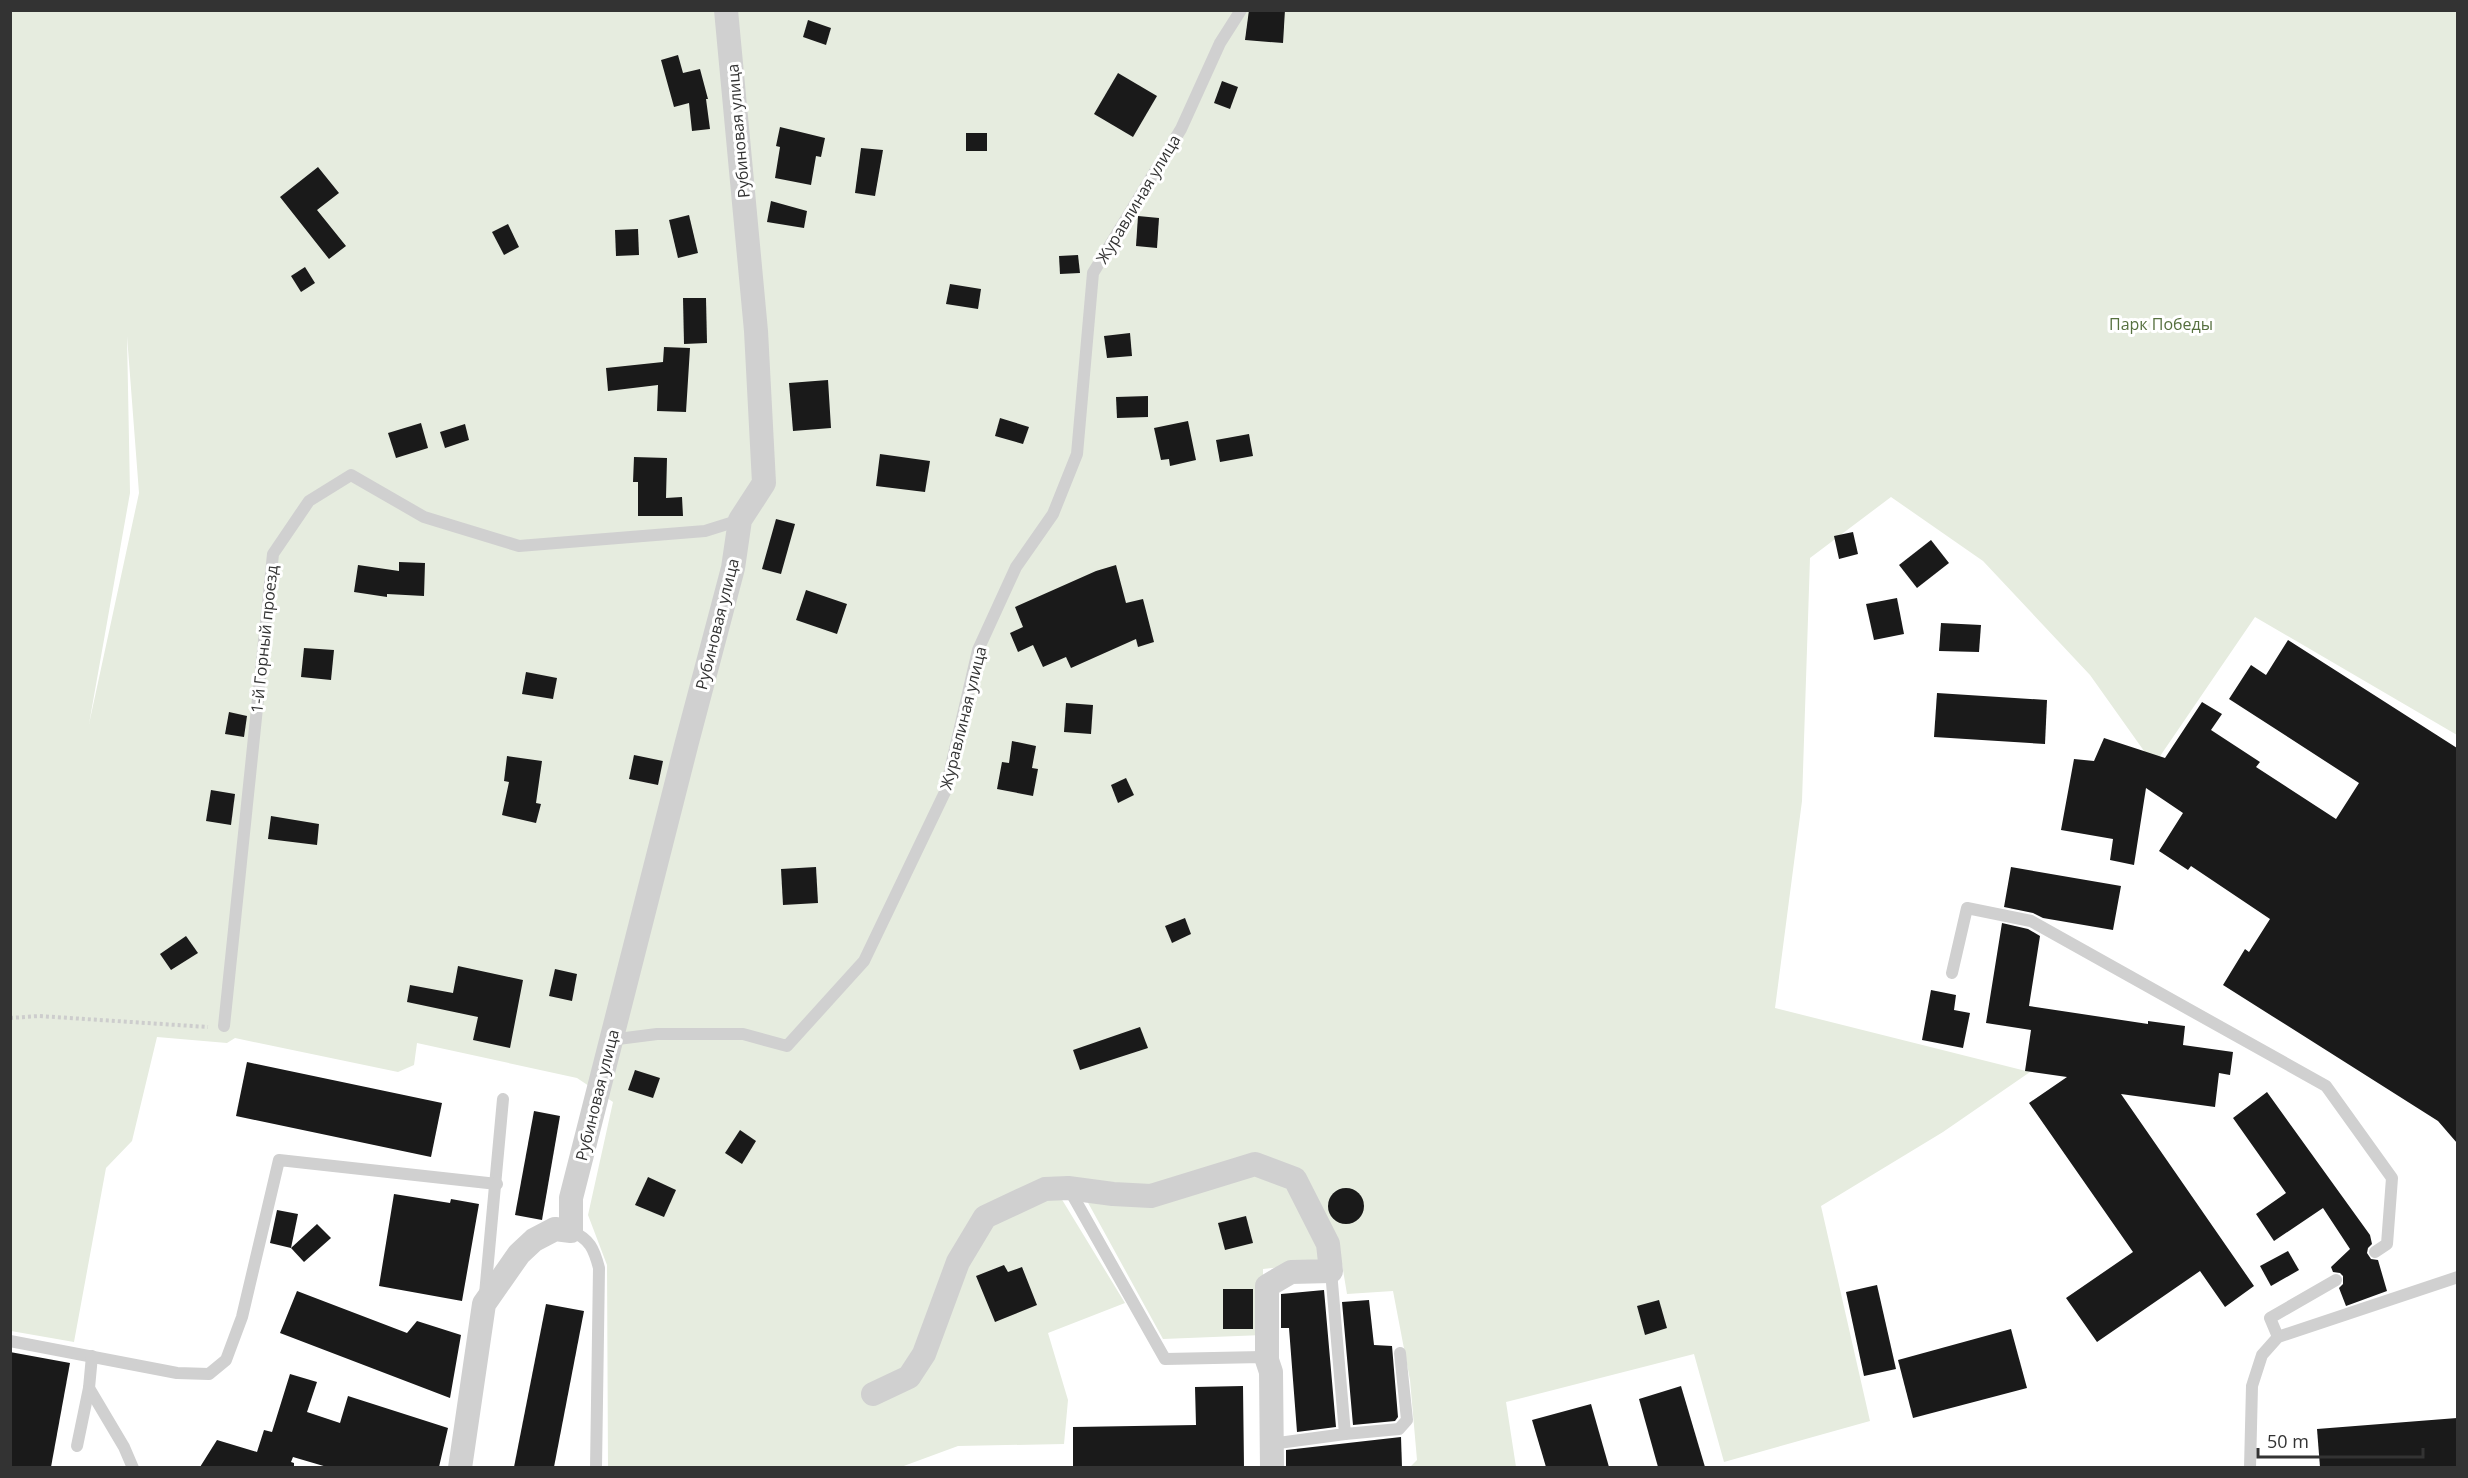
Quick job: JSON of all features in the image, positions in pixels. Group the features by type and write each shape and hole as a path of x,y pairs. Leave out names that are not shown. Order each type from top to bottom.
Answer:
{"street":[{"name":"Рубиновая улица","path":"571,1231 571,1198 733,568 740,520 764,483 756,331 726,10"},
{"path":"873,1394 909,1377 924,1354 958,1262 985,1217 1045,1189 1068,1188 1151,1196 1256,1164 1294,1179 1328,1244 1331,1270 1291,1272 1267,1286 1267,1360 1271,1372 1272,1456"},
{"path":"460,1467 484,1304 519,1254 534,1240 555,1229 571,1231"}],"lane":[{"name":"Журавлиная улица","path":"610,1040 657,1034 743,1034 787,1046 864,961 945,792 978,650 1016,567 1053,513 1077,453 1093,273 1181,129 1220,43 1241,10"},
{"name":"1-й Горный проезд","path":"224,1026 273,554 309,501 351,476 424,517 519,546 705,531 740,520"},
{"path":"1952,973 1968,908 2031,921 2326,1086 2392,1178 2387,1244 2375,1252"},
{"path":"484,1304 503,1099"},
{"path":"10,1341 177,1373 209,1374 226,1360 242,1317 279,1160 496,1184"},
{"path":"1068,1188 1165,1359 1262,1357 1267,1360"},
{"path":"571,1231 584,1236 593,1246 598,1268 596,1467"},
{"path":"1331,1270 1346,1434"},
{"path":"2250,1467 2252,1386 2262,1355 2278,1337 2457,1277"},
{"path":"2278,1337 2270,1318 2336,1280"},
{"path":"1272,1456 1346,1434 1399,1429 1407,1420 1400,1353"},
{"path":"77,1446 89,1388 92,1356"},
{"path":"89,1388 133,1467"}],"path":[{"path":"10,1018 39,1016 205,1028 224,1026"}],"green space":[{"name":"Парк Победы","path":"10,11 2457,11 2457,735 2255,617 2154,765 2090,675 1983,561 1891,497 1810,558 1802,801 1775,1008 2030,1072 1943,1132 1821,1206 1870,1421 1724,1462 1694,1354 1506,1402 1516,1467 1410,1467 1417,1460 1410,1380 1393,1291 1347,1294 1342,1264 1272,1161 1153,1188 1061,1198 1125,1303 1048,1333 1068,1400 1064,1444 958,1446 901,1467 608,1467 607,1265 588,1215 613,1102 577,1078 417,1043 414,1065 398,1072 235,1038 227,1043 157,1037 132,1141 106,1168 74,1342 11,1331","holes":["127,336 139,493 89,724 130,493"]},
{"path":"1253,1172 1292,1187 1322,1255 1318,1263 1263,1269 1263,1335 1163,1339 1086,1199"}],"building":[{"path":"1249,10 1285,10 1283,43 1245,40"},
{"path":"808,20 831,28 826,45 803,37"},
{"path":"678,55 683,73 700,69 708,99 706,99 710,129 692,131 689,103 674,107 661,60"},
{"path":"1118,73 1157,96 1133,137 1094,114"},
{"path":"1222,81 1238,87 1230,109 1214,103"},
{"path":"780,127 825,138 821,157 816,156 811,185 775,178 780,147 776,146"},
{"path":"966,133 987,133 987,151 966,151"},
{"path":"861,148 883,150 875,196 855,193"},
{"path":"318,167 339,193 317,210 346,246 329,259 280,197"},
{"path":"771,201 807,211 804,228 767,222"},
{"path":"689,215 698,253 678,258 669,220"},
{"path":"1138,216 1159,218 1157,248 1136,246"},
{"path":"508,224 519,247 504,255 492,232"},
{"path":"638,229 639,255 616,256 615,230"},
{"path":"1078,255 1080,273 1060,274 1059,256"},
{"path":"305,267 315,283 301,292 291,276"},
{"path":"950,284 981,289 978,309 946,304"},
{"path":"683,298 706,298 707,343 684,344"},
{"path":"1130,333 1132,356 1107,358 1104,336"},
{"path":"664,347 690,348 686,412 657,411 658,385 608,391 606,368 663,362"},
{"path":"828,380 831,428 793,431 789,383"},
{"path":"1148,396 1148,417 1117,418 1116,397"},
{"path":"1000,418 1029,427 1023,444 995,436"},
{"path":"1188,421 1196,460 1170,466 1169,459 1161,460 1154,428"},
{"path":"421,423 428,448 396,458 388,433"},
{"path":"465,424 469,440 445,448 440,432"},
{"path":"1249,434 1253,456 1220,462 1216,440"},
{"path":"880,454 930,461 925,492 876,486"},
{"path":"634,457 667,458 666,498 682,497 683,516 638,516 638,482 633,482"},
{"path":"776,519 795,524 781,574 762,569"},
{"path":"1853,532 1858,554 1839,559 1834,536"},
{"path":"1931,540 1949,563 1917,588 1899,565"},
{"path":"399,562 425,563 424,596 387,594 387,597 354,592 358,565 399,571"},
{"path":"1116,565 1126,603 1143,599 1154,642 1138,647 1136,639 1071,668 1066,657 1043,667 1033,645 1018,652 1010,633 1023,627 1015,607 1096,571"},
{"path":"806,590 847,604 837,634 796,620"},
{"path":"1897,598 1904,634 1874,640 1866,604"},
{"path":"1941,623 1981,625 1979,652 1939,651"},
{"path":"2288,640 2457,748 2457,1143 2438,1121 2223,985 2245,949 2249,952 2270,919 2191,866 2188,870 2159,851 2183,813 2146,788 2134,865 2110,860 2113,839 2061,830 2074,759 2094,761 2104,738 2165,758 2202,702 2222,714 2211,730 2260,762 2256,767 2336,819 2359,783 2229,699 2251,665 2266,675"},
{"path":"304,648 334,650 331,680 301,677"},
{"path":"526,672 557,678 553,699 522,694"},
{"path":"1937,693 2047,700 2045,744 1934,737"},
{"path":"1066,703 1093,705 1091,734 1064,732"},
{"path":"229,712 247,716 244,737 225,734"},
{"path":"1012,741 1036,746 1032,768 1038,769 1033,796 997,789 1002,762 1009,763"},
{"path":"634,755 663,761 658,785 629,779"},
{"path":"507,756 542,761 536,803 541,804 536,823 502,815 509,782 504,781"},
{"path":"1126,778 1134,795 1118,803 1111,785"},
{"path":"211,790 235,794 231,825 206,821"},
{"path":"271,816 319,824 317,845 268,839"},
{"path":"816,867 818,903 783,905 781,869"},
{"path":"2011,867 2121,886 2113,930 2043,918 2033,913 2004,907"},
{"path":"1185,918 1191,934 1172,943 1165,926"},
{"path":"2002,923 2028,929 2040,936 2029,1006 2148,1024 2148,1021 2185,1026 2183,1045 2233,1052 2230,1075 2219,1073 2215,1107 2121,1094 2254,1286 2225,1307 2200,1271 2097,1342 2066,1298 2133,1252 2029,1103 2067,1077 2025,1071 2031,1030 1986,1023"},
{"path":"186,936 198,953 171,970 160,954"},
{"path":"458,966 523,980 510,1048 473,1040 478,1017 407,1002 410,985 453,993"},
{"path":"555,969 577,974 572,1001 549,996"},
{"path":"1931,990 1956,995 1954,1010 1970,1013 1963,1048 1922,1040"},
{"path":"1140,1027 1148,1048 1080,1070 1073,1050"},
{"path":"247,1062 442,1103 431,1157 236,1116"},
{"path":"635,1070 660,1078 653,1098 628,1090"},
{"path":"2267,1092 2370,1235 2372,1244 2367,1253 2371,1259 2378,1260 2387,1291 2346,1306 2339,1288 2343,1284 2343,1276 2333,1272 2331,1267 2350,1249 2323,1208 2274,1241 2256,1214 2286,1193 2233,1118"},
{"path":"534,1111 560,1116 542,1220 515,1215"},
{"path":"740,1130 756,1141 742,1164 725,1153"},
{"path":"648,1177 676,1190 664,1217 635,1205"},
{"path":"1346,1188 1359,1193 1364,1206 1359,1219 1346,1224 1333,1219 1328,1206 1333,1193"},
{"path":"394,1194 450,1203 451,1199 479,1204 462,1301 379,1286"},
{"path":"277,1210 298,1214 291,1248 270,1243"},
{"path":"1246,1216 1253,1243 1225,1250 1218,1223"},
{"path":"317,1224 331,1238 304,1262 291,1248"},
{"path":"2288,1251 2299,1270 2271,1286 2260,1266"},
{"path":"1004,1265 1008,1272 1022,1267 1037,1305 995,1322 976,1276"},
{"path":"1877,1285 1896,1369 1864,1376 1846,1292"},
{"path":"1223,1289 1253,1289 1253,1329 1223,1329"},
{"path":"1324,1290 1336,1427 1297,1432 1289,1328 1281,1328 1281,1294"},
{"path":"297,1291 407,1333 417,1321 461,1335 450,1398 280,1333"},
{"path":"1369,1300 1374,1345 1392,1346 1398,1417 1395,1421 1353,1425 1342,1302"},
{"path":"1659,1300 1667,1328 1645,1335 1637,1306"},
{"path":"546,1304 584,1311 554,1467 514,1467"},
{"path":"2011,1329 2027,1388 1913,1418 1898,1360"},
{"path":"10,1352 70,1363 51,1467 10,1467"},
{"path":"290,1374 317,1382 307,1412 340,1423 348,1396 448,1428 439,1467 327,1467 293,1457 291,1462 294,1463 294,1467 200,1467 217,1440 257,1452 264,1430 272,1432"},
{"path":"1243,1386 1244,1467 1073,1467 1073,1427 1196,1425 1195,1387"},
{"path":"1681,1386 1705,1467 1658,1467 1639,1399"},
{"path":"1591,1404 1609,1467 1546,1467 1532,1420"},
{"path":"2457,1418 2457,1467 2320,1467 2317,1429"},
{"path":"1401,1437 1402,1467 1286,1467 1286,1450"}]}
